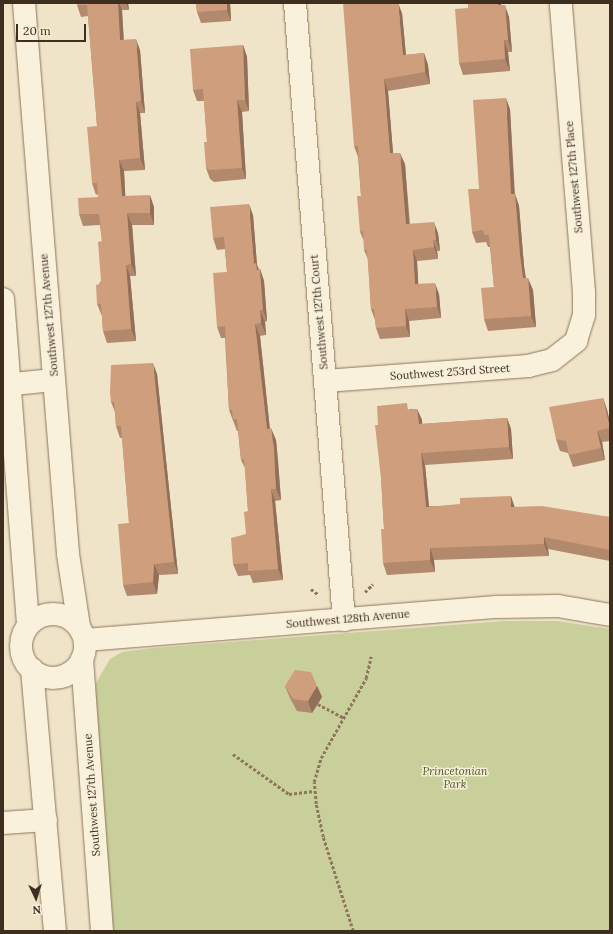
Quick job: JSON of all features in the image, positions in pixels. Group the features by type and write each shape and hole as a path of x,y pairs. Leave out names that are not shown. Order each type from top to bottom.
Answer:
{"street":[{"name":"Southwest 127th Avenue","path":"24,3 68,554 82,642 102,931"},
{"name":"Southwest 127th Court","path":"295,3 344,620"},
{"name":"Southwest 127th Place","path":"560,3 584,303 582,326 571,347"},
{"path":"3,299 7,384 28,625"},
{"name":"Southwest 253rd Street","path":"325,382 528,366 552,360 571,347"},
{"path":"7,384 54,380"},
{"name":"Southwest 128th Avenue","path":"82,642 534,605 578,608 610,615"},
{"path":"58,614 68,617 82,642 73,670 59,677 50,677 32,669 12,647 28,625 38,618 58,614"},
{"path":"32,669 56,931"},
{"path":"3,824 46,820"}],"path":[{"path":"364,592 373,584"},
{"path":"311,589 320,595"},
{"path":"353,931 324,837 314,791 321,758 366,678 371,657"},
{"path":"318,704 344,718"},
{"path":"234,754 289,794 314,791"}],"green space":[{"name":"Princetonian Park","path":"504,621 557,621 610,629 610,931 113,931 96,703 96,683 110,659 122,652 153,648"}],"building":[{"path":"77,3 118,3 120,40 136,39 141,101 136,102 140,158 119,160 122,196 150,195 150,213 127,213 131,264 126,265 131,329 103,331 101,304 97,304 96,285 101,281 98,242 102,241 99,214 79,214 78,198 98,197 97,183 92,183 87,127 97,126 87,5 77,5"},
{"path":"196,3 227,3 227,10 197,12"},
{"path":"343,3 398,3 403,55 424,53 425,72 384,79 390,153 400,153 406,224 434,222 436,240 433,240 434,247 413,250 415,284 435,283 437,307 405,309 406,326 376,328 374,309 371,309 367,250 364,250 363,231 360,232 357,196 361,196 358,146 354,146"},
{"path":"468,3 497,3 498,5 505,5 508,40 504,40 505,59 459,63 455,9 468,8"},
{"path":"243,45 245,100 237,100 242,168 210,170 206,168 204,142 207,142 203,89 193,90 190,49"},
{"path":"506,98 511,194 515,194 523,278 528,278 531,316 484,319 481,288 494,287 489,235 484,235 483,230 472,232 468,189 479,189 473,100"},
{"path":"249,204 254,264 256,263 257,270 260,269 263,310 260,310 261,323 255,324 267,429 271,428 274,448 276,489 271,489 278,569 248,571 248,563 233,564 231,538 246,534 244,512 248,511 244,459 241,460 237,419 233,419 232,410 229,410 225,326 217,327 213,273 227,272 224,237 213,238 210,207"},
{"path":"153,363 174,562 154,564 153,582 123,585 118,524 129,523 121,426 116,426 114,402 111,402 111,365"},
{"path":"603,398 610,428 597,431 601,448 569,455 566,441 556,439 549,407"},
{"path":"407,403 408,410 417,409 419,424 507,418 509,447 421,453 426,507 460,504 460,498 511,496 511,507 542,506 610,517 610,550 544,537 544,544 430,548 430,560 383,563 381,529 384,529 381,478 375,425 378,425 377,406"},
{"path":"295,670 311,672 317,686 308,701 293,699 285,686"}]}
